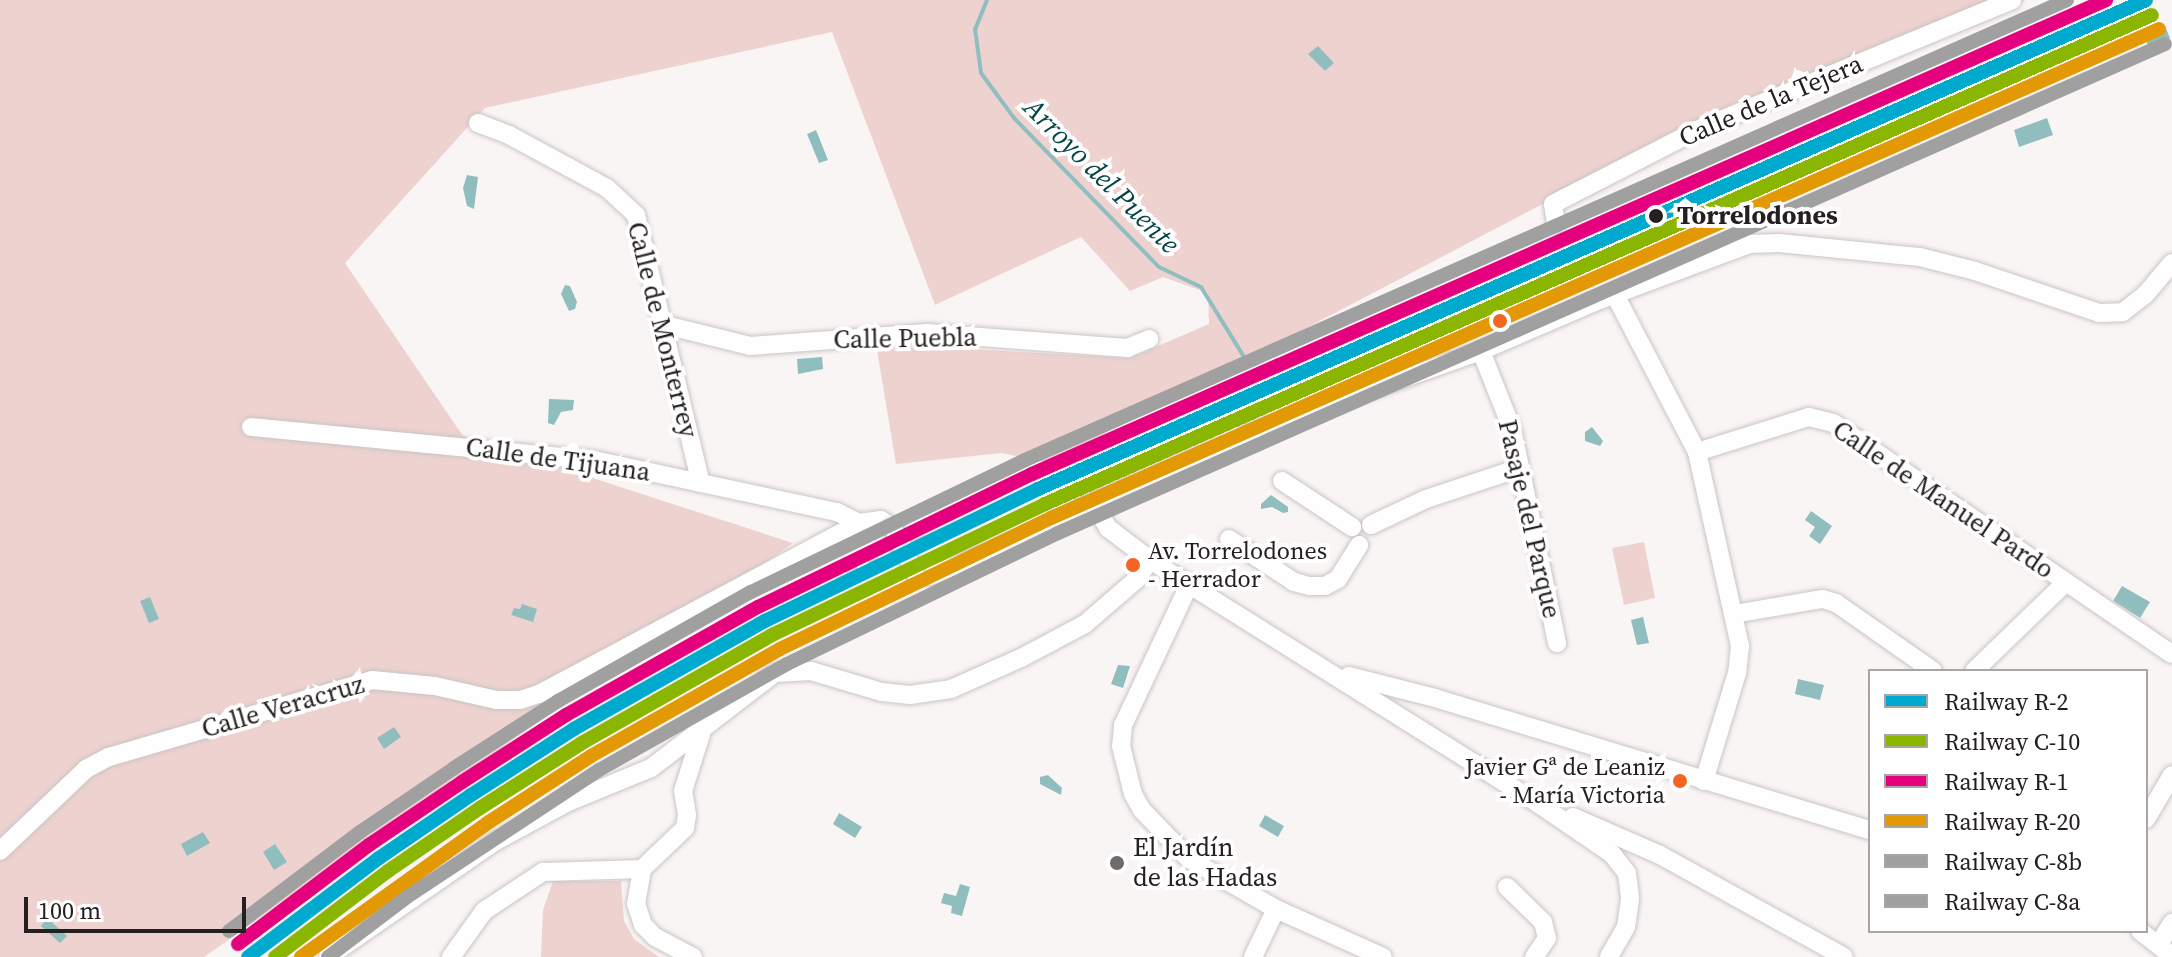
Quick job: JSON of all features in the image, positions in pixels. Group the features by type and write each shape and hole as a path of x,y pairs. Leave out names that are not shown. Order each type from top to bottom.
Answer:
{"street":[{"name":"Calle de la Tejera","path":"1556,223 1553,204 1697,130 2012,0"},
{"name":"Calle de Monterrey","path":"478,123 509,135 607,188 636,215 701,483"},
{"path":"859,523 881,520 893,528 915,573 930,576 1033,534 1092,502 1238,437 1481,351 1615,295 1750,244 1779,243 1920,257 1975,271 2099,313 2123,312 2145,295 2172,263"},
{"path":"1615,295 1697,452 1734,614 1740,659 1704,781"},
{"name":"Calle Puebla","path":"661,324 750,346 927,333 1127,348 1149,339"},
{"name":"Pasaje del Parque","path":"1481,351 1512,429 1557,643"},
{"name":"Calle de Manuel Pardo","path":"1697,452 1809,417 1833,423 2172,654"},
{"name":"Calle de Tijuana","path":"251,427 594,460 837,512 859,523"},
{"path":"1352,527 1362,522 1371,525 1426,499 1520,468"},
{"path":"1282,481 1352,527"},
{"path":"1092,502 1108,528 1150,560 1530,798 1612,854 1627,873 1630,899 1626,927 1609,957"},
{"name":"Calle Veracruz","path":"0,851 86,769 109,757 372,680 435,686 496,700 520,700 541,693 859,523"},
{"path":"1229,539 1294,582 1325,586 1338,579 1359,545 1372,541 1371,525"},
{"path":"1352,527 1351,538 1359,545"},
{"path":"328,957 494,842 566,803 651,768 702,731 757,683 775,673 811,671 882,692 910,695 951,689 1085,624 1137,579 1150,560"},
{"path":"1976,669 2065,583"},
{"path":"1189,585 1123,725 1121,746 1125,767 1142,810 1189,859 1276,909 1383,957"},
{"path":"1734,614 1823,599 1836,603 1930,669"},
{"path":"1331,672 1435,698 1868,829"},
{"path":"1415,725 1421,703 1435,698"},
{"path":"693,957 655,937 643,925 636,904 642,869 685,828 687,815 683,791 702,731"},
{"path":"2153,792 2172,775"},
{"path":"1530,798 1660,855 1844,957"},
{"path":"1627,873 1640,862 1660,855"},
{"path":"451,957 484,911 543,872 642,869"},
{"path":"1507,887 1543,922 1547,938 1534,957"},
{"path":"1253,957 1276,909"},
{"path":"2143,933 2166,950 2172,923"}],"shaded area":[{"path":"0,0 2026,0 1739,101 1049,463 1002,453 896,464 876,344 1130,358 1209,324 1208,293 1163,277 1130,291 1081,237 935,305 832,32 485,108 345,263 463,436 793,543 204,957 0,957"},
{"path":"1644,542 1655,598 1624,605 1612,548"},
{"path":"553,881 621,881 624,921 634,939 659,957 541,957 543,910"}],"water":[{"path":"2165,26 2170,38 2149,47 2143,35"},
{"path":"1318,46 1334,63 1325,71 1308,54"},
{"path":"2047,118 2053,135 2019,147 2014,130"},
{"path":"816,130 828,160 819,163 807,134"},
{"path":"467,175 478,177 474,209 467,206 463,188"},
{"path":"565,285 570,286 577,302 575,309 569,311 561,294"},
{"path":"822,357 823,369 798,374 797,359"},
{"path":"549,399 574,400 573,410 561,412 554,425 548,423"},
{"path":"1592,427 1603,441 1600,446 1585,441 1585,432"},
{"path":"1271,495 1288,507 1288,512 1283,513 1272,507 1261,509 1261,504"},
{"path":"1811,511 1832,526 1820,544 1809,536 1815,527 1805,520"},
{"path":"2122,586 2150,602 2140,618 2113,601"},
{"path":"150,597 159,619 149,623 140,601"},
{"path":"522,604 537,609 533,622 511,615 514,608 520,609"},
{"path":"1643,617 1649,643 1637,645 1631,620"},
{"path":"1118,665 1130,666 1123,688 1111,684"},
{"path":"1798,679 1824,685 1820,700 1795,694"},
{"path":"394,727 401,737 384,749 377,738"},
{"path":"1048,775 1062,788 1061,795 1040,784 1040,777"},
{"path":"839,813 862,827 855,838 833,824"},
{"path":"1265,815 1284,826 1278,837 1259,826"},
{"path":"203,832 210,843 187,856 181,844"},
{"path":"275,844 287,862 274,870 263,852"},
{"path":"960,884 970,887 962,916 951,913 952,906 941,903 944,893 956,896"},
{"path":"47,918 67,936 60,943 41,926"}],"waterway":[{"name":"Arroyo del Puente","path":"987,0 975,29 981,73 1014,118 1159,267 1201,287 1244,357"}],"railway":[{"path":"835,576 1022,497"}],"rail line":[{"name":"C-8b","path":"229,931 360,832 454,768 558,701 751,592 1025,460 2067,0"},
{"name":"R-1","path":"238,944 369,845 462,782 566,715 758,607 1032,474 2106,0"},
{"name":"R-2","path":"248,957 379,858 471,795 574,729 765,621 1038,489 2146,0"},
{"name":"C-10","path":"275,957 388,871 480,808 582,743 772,635 1045,504 2152,15"},
{"name":"R-20","path":"301,957 489,822 591,756 780,649 1051,518 2159,29"},
{"name":"C-8a","path":"328,957 407,897 599,770 787,664 1058,533 2165,44"}],"place":[{"name":"Torrelodones","path":"1656,216"},
{"name":"Av. Torrelodones - Herrador","path":"1133,565"},
{"name":"Javier Gª de Leaniz - María Victoria","path":"1680,781"},
{"name":"El Jardín de las Hadas","path":"1117,863"}]}
